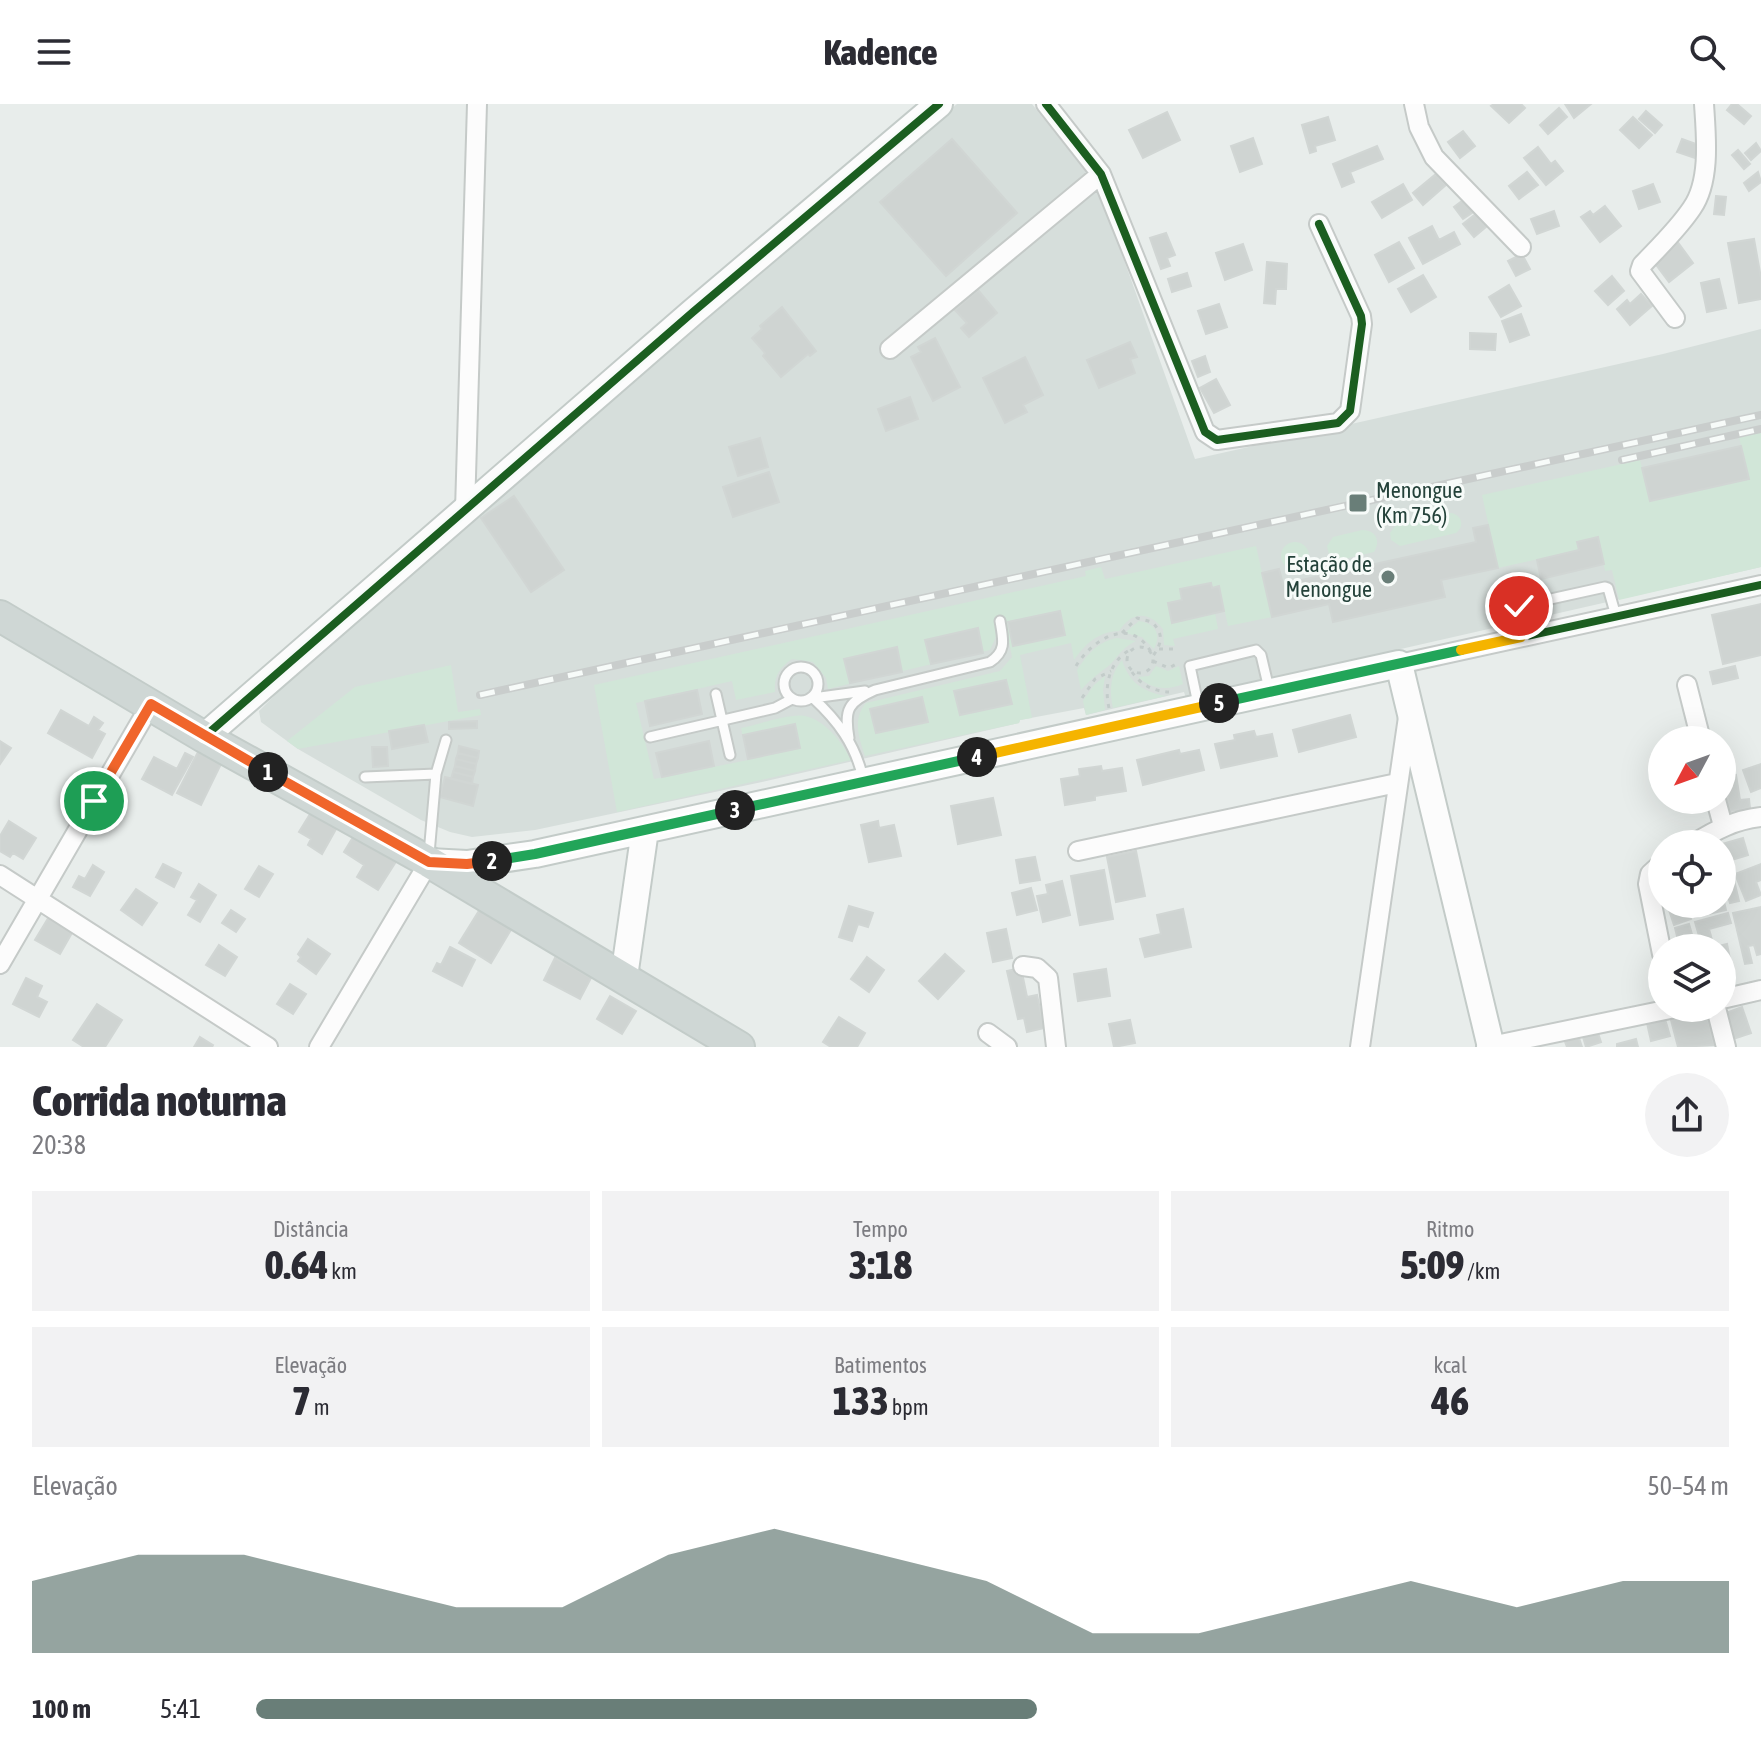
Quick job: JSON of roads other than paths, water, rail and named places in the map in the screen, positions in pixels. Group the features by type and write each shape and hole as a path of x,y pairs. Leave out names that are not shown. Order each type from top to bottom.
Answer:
{"main road":[{"path":"204,737 693,312 939,104"},
{"path":"0,616 204,737 429,862 739,1047"},
{"path":"429,862 479,863 535,854 1399,664 1489,1047"},
{"path":"624,977 645,830"}],"street":[{"path":"465,510 477,104"},
{"path":"1046,104 1101,174 1205,432 1217,440 1338,423 1350,411 1361,316 1319,224"},
{"path":"1414,104 1422,136 1434,157 1521,247"},
{"path":"1675,318 1640,271 1691,210 1697,198 1707,152 1704,104"},
{"path":"890,349 1101,174"},
{"path":"1399,664 1761,585"},
{"path":"1687,685 1697,726"},
{"path":"0,964 151,704"},
{"path":"1360,1047 1410,709"},
{"path":"1078,851 1397,783"},
{"path":"1720,814 1723,826"},
{"path":"1716,830 1742,819 1761,817"},
{"path":"319,1047 429,862"},
{"path":"0,875 268,1047"},
{"path":"1023,966 1037,968 1048,978 1056,1047"},
{"path":"1736,996 1761,990"},
{"path":"1489,1047 1648,1013"},
{"path":"1720,1022 1726,1047"},
{"path":"988,1033 1007,1047"}],"lane":[{"path":"1521,637 1516,607 1605,587 1610,591 1616,616"},
{"path":"650,737 775,708 792,699 803,702 875,690 990,662 1004,646 1000,621"},
{"path":"1199,708 1190,666 1256,650 1261,655 1270,692"},
{"path":"792,699 784,684 788,673 798,667 809,669 817,677 818,688 813,698"},
{"path":"849,738 848,708 858,697 875,690"},
{"path":"716,694 730,755"},
{"path":"813,698 849,738 864,782"},
{"path":"429,862 436,774 446,740"},
{"path":"365,777 436,774"}],"railway":[{"path":"480,695 1761,415"},
{"path":"1622,460 1761,429"}],"place":[{"name":"Menongue (Km 756)","path":"1358,503"},
{"name":"Estação de Menongue","path":"1388,577"}]}
